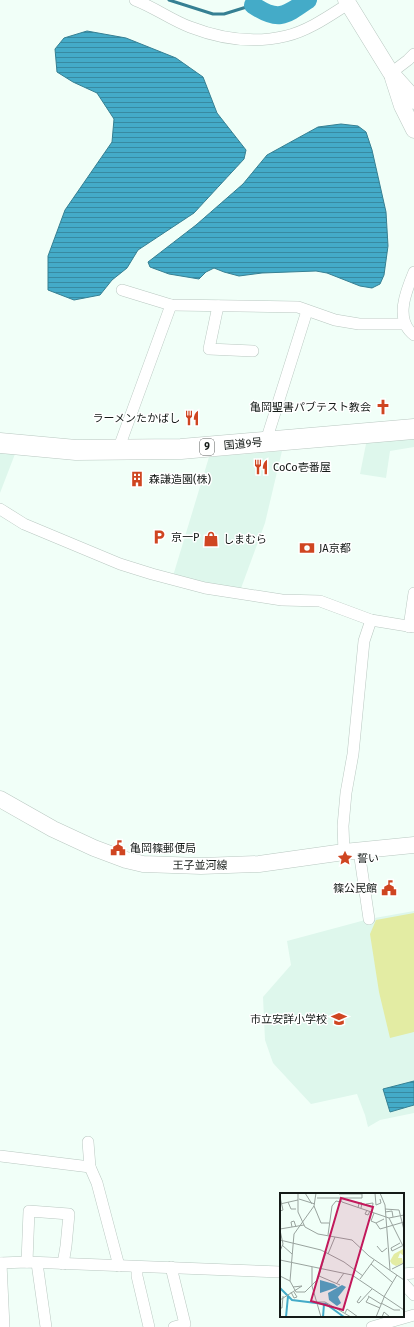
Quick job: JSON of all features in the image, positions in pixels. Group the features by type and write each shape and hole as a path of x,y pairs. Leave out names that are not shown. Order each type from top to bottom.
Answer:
{"highway":[{"name":"国道9号","path":"0,443 76,450 181,449 414,429"}],"main road":[{"path":"347,2 391,73 411,95 414,101"},
{"path":"391,73 397,92 414,130"},
{"name":"王子並河線","path":"0,798 53,829 87,845 126,860 143,864 201,866 258,864 352,851 414,845"}],"street":[{"path":"138,0 189,27 224,37 252,41 287,36 309,27 347,2"},
{"path":"391,73 414,54"},
{"path":"414,272 406,291 403,311 404,324 414,335"},
{"path":"122,290 171,305 298,307 335,320 359,324 404,324"},
{"path":"118,450 171,305"},
{"path":"218,306 209,349 253,351"},
{"path":"266,441 307,310"},
{"path":"0,509 31,526 120,564 205,588 282,600 320,601 371,620 411,627 414,593"},
{"path":"369,919 352,851 343,826 346,793 353,754 364,641 371,620"},
{"path":"88,1142 90,1167 97,1183 119,1266"},
{"path":"0,1156 90,1167"},
{"path":"46,1327 32,1263 29,1211 69,1214 66,1246 62,1264"},
{"path":"4,1327 0,1263 171,1267 280,1272"},
{"path":"136,1267 149,1327"},
{"path":"171,1267 184,1324 174,1327"},
{"path":"404,1274 414,1273"},
{"path":"404,1284 414,1295"},
{"path":"372,1327 414,1315"}],"shaded area":[{"path":"414,433 414,447 390,451 386,478 360,474 367,439"},
{"path":"282,451 265,523 240,591 173,576 209,457"},
{"path":"0,452 15,454 0,493"},
{"name":"市立安詳小学校","path":"414,911 414,1113 380,1120 368,1127 357,1094 311,1104 273,1063 265,1040 263,997 291,965 287,941 369,919"}],"green space":[{"path":"414,913 414,1032 390,1038 379,992 370,934 376,920"}],"water":[{"path":"87,31 126,38 176,58 203,77 217,113 246,150 244,159 194,213 138,250 127,268 112,280 100,295 74,300 48,290 48,256 65,210 112,142 114,119 97,93 73,82 57,72 55,49 64,38"},
{"path":"341,124 358,126 366,132 372,150 386,212 388,246 384,275 380,284 372,288 360,286 327,273 316,271 262,273 239,276 214,268 206,272 199,279 169,274 150,267 148,262 196,225 243,184 267,155 318,127"},
{"path":"414,1081 414,1105 390,1112 383,1089"}],"waterway":[{"path":"169,0 213,14 224,14 253,5 251,0"},
{"path":"253,5 269,14 281,15 293,10 308,0"}],"place":[{"name":"亀岡聖書パブテスト教会","path":"383,407"},
{"name":"ラーメンたかばし","path":"192,418"},
{"name":"CoCo壱番屋","path":"261,467"},
{"name":"森謙造園(株)","path":"137,479"},
{"name":"京一P","path":"159,537"},
{"name":"しまむら","path":"211,539"},
{"name":"JA京都","path":"307,548"},
{"name":"亀岡篠郵便局","path":"118,848"},
{"name":"誓い","path":"345,858"},
{"name":"篠公民館","path":"389,888"},
{"name":"市立安詳小学校","path":"339,1019"}]}
